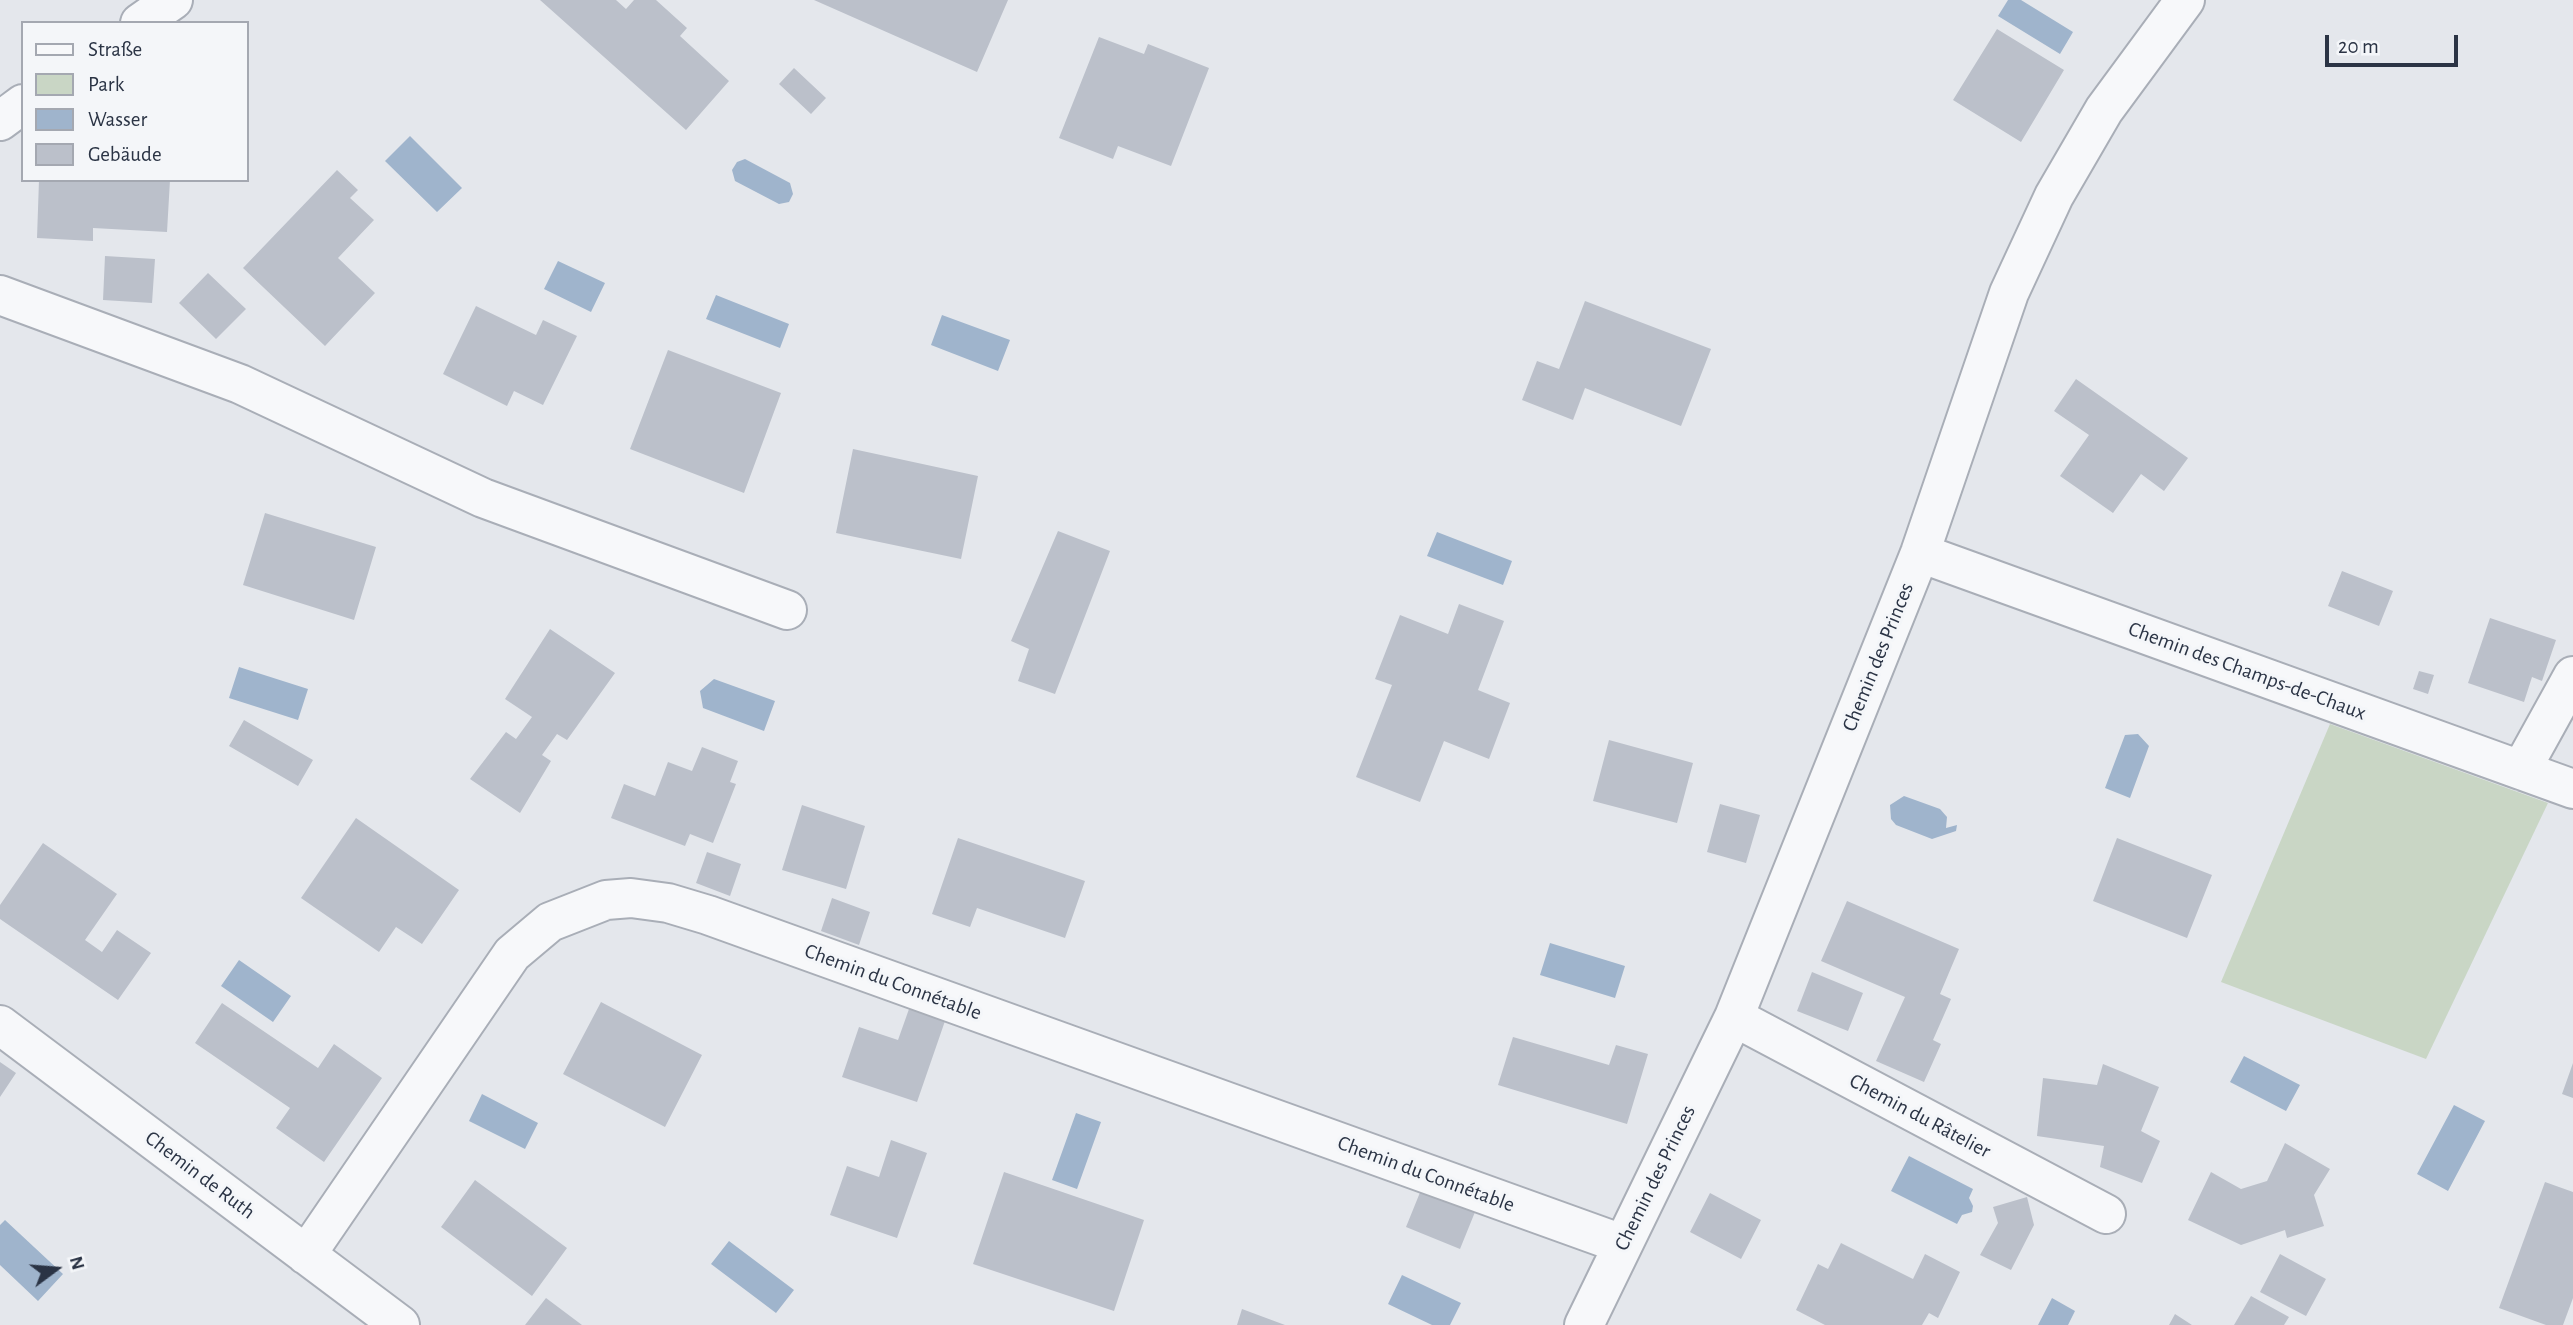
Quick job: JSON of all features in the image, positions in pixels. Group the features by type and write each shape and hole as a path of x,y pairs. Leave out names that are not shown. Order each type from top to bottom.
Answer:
{"street":[{"path":"142,21 173,0"},
{"name":"Chemin des Princes","path":"1584,1325 1734,1017 1920,552 2009,293 2054,197 2104,110 2185,0"},
{"path":"0,121 21,105"},
{"path":"0,295 240,384 483,498 787,610"},
{"name":"Chemin des Champs-de-Chaux","path":"1920,552 2573,789"},
{"path":"2521,770 2573,676"},
{"name":"Chemin du Connétable","path":"306,1255 512,954 550,922 606,900 631,898 668,903 708,915 1622,1244"},
{"name":"Chemin du Râtelier","path":"1734,1017 2106,1214"},
{"name":"Chemin de Ruth","path":"0,1025 400,1325"}],"green space":[{"path":"2330,724 2548,803 2426,1059 2221,982"}],"water":[{"path":"2008,0 2021,0 2073,32 2060,54 1998,16"},
{"path":"410,136 462,188 437,212 385,161"},
{"path":"745,159 790,183 793,194 789,202 779,204 735,181 732,170 737,162"},
{"path":"558,261 605,283 591,312 544,289"},
{"path":"716,295 789,324 780,348 706,319"},
{"path":"942,315 1010,340 998,371 931,345"},
{"path":"1437,532 1512,561 1503,585 1427,556"},
{"path":"239,667 308,689 298,720 229,698"},
{"path":"714,679 775,701 764,731 703,708 700,691"},
{"path":"2138,734 2149,746 2130,798 2105,788 2125,735"},
{"path":"1904,796 1940,809 1947,817 1946,828 1957,825 1956,831 1932,839 1896,825 1891,819 1890,805"},
{"path":"1550,943 1625,966 1615,998 1540,975"},
{"path":"239,960 291,996 273,1022 221,986"},
{"path":"2244,1056 2300,1085 2286,1111 2230,1082"},
{"path":"482,1094 538,1123 525,1149 469,1121"},
{"path":"2454,1105 2485,1121 2448,1191 2417,1174"},
{"path":"1076,1113 1101,1122 1077,1189 1052,1180"},
{"path":"1909,1156 1973,1189 1969,1198 1973,1206 1972,1212 1962,1215 1957,1224 1891,1191"},
{"path":"5,1220 63,1274 38,1301 0,1265 0,1225"},
{"path":"729,1241 794,1290 776,1313 711,1264"},
{"path":"1402,1275 1461,1303 1450,1325 1432,1325 1388,1304"},
{"path":"2052,1298 2075,1311 2068,1325 2038,1325"}],"building":[{"path":"540,0 616,0 626,9 634,0 656,0 687,28 680,36 729,81 686,130"},
{"path":"814,0 1008,0 977,72"},
{"path":"1997,29 2064,70 2021,142 1953,100"},
{"path":"1099,37 1144,54 1148,44 1209,68 1171,166 1118,146 1113,159 1059,138"},
{"path":"794,68 826,98 811,114 779,84"},
{"path":"337,170 358,190 350,198 374,220 338,258 375,293 325,346 243,268"},
{"path":"39,182 170,182 167,232 93,228 93,241 37,238"},
{"path":"105,256 155,259 152,303 103,300"},
{"path":"208,273 246,309 216,339 179,303"},
{"path":"1585,301 1711,349 1681,426 1585,388 1573,420 1522,400 1537,361 1559,369"},
{"path":"476,306 536,335 543,320 577,336 543,405 514,391 507,406 443,374"},
{"path":"668,350 781,393 744,493 630,449"},
{"path":"2076,379 2188,458 2164,491 2141,474 2113,513 2060,476 2089,435 2054,411"},
{"path":"853,449 978,476 961,559 836,533"},
{"path":"265,513 376,547 354,620 243,585"},
{"path":"1058,531 1110,551 1055,694 1018,681 1029,649 1011,641"},
{"path":"2342,571 2393,591 2379,626 2328,606"},
{"path":"1459,604 1504,621 1478,690 1510,703 1489,759 1444,741 1420,802 1356,777 1392,685 1375,679 1400,615 1448,634"},
{"path":"2490,618 2556,640 2542,681 2532,677 2524,702 2468,683"},
{"path":"550,629 615,673 567,740 557,734 542,755 551,761 520,813 470,779 506,732 516,739 532,717 505,699"},
{"path":"2419,671 2434,675 2428,694 2413,689"},
{"path":"244,720 313,760 298,786 229,746"},
{"path":"1609,740 1693,763 1677,823 1593,801"},
{"path":"702,747 738,761 730,782 736,784 713,843 690,834 685,846 611,818 624,784 655,796 668,762 692,771"},
{"path":"1720,804 1760,815 1746,863 1707,852"},
{"path":"802,805 865,826 846,889 782,870"},
{"path":"356,818 459,890 422,944 396,927 379,952 301,898"},
{"path":"958,838 1085,881 1065,938 977,908 970,927 932,914"},
{"path":"2117,838 2212,875 2187,938 2093,901"},
{"path":"43,843 117,894 85,940 102,952 117,930 151,953 118,1000 0,919 0,905"},
{"path":"707,852 741,864 730,896 696,883"},
{"path":"832,898 870,912 859,945 821,931"},
{"path":"1847,901 1959,949 1940,994 1951,999 1933,1040 1941,1044 1924,1082 1876,1061 1905,997 1821,961"},
{"path":"1812,972 1863,993 1848,1031 1797,1011"},
{"path":"601,1002 702,1055 665,1127 563,1074"},
{"path":"222,1003 318,1068 334,1044 382,1078 324,1162 276,1128 290,1108 195,1043"},
{"path":"909,1009 945,1021 917,1102 842,1077 859,1027 898,1040"},
{"path":"1513,1037 1609,1065 1616,1045 1648,1054 1627,1124 1498,1085"},
{"path":"0,1062 16,1073 0,1097"},
{"path":"2573,1063 2573,1098 2562,1094"},
{"path":"2103,1064 2159,1087 2141,1131 2160,1141 2142,1183 2100,1167 2104,1146 2037,1136 2043,1078 2097,1085"},
{"path":"891,1140 927,1153 897,1238 830,1215 847,1166 879,1177"},
{"path":"2285,1143 2330,1169 2314,1195 2324,1226 2287,1238 2285,1230 2241,1245 2188,1220 2211,1172 2241,1189 2267,1181"},
{"path":"1004,1172 1144,1220 1114,1311 973,1264"},
{"path":"475,1180 567,1248 532,1296 441,1227"},
{"path":"2545,1182 2573,1192 2573,1298 2563,1325 2546,1325 2499,1308"},
{"path":"1421,1190 1475,1212 1460,1249 1406,1227"},
{"path":"1710,1193 1761,1220 1741,1259 1690,1232"},
{"path":"2027,1197 2034,1225 2011,1270 1980,1255 1998,1223 1993,1207"},
{"path":"1841,1243 1913,1279 1925,1254 1960,1272 1938,1318 1929,1313 1922,1325 1825,1325 1796,1310 1818,1264 1828,1269"},
{"path":"2280,1254 2326,1279 2306,1316 2260,1292"},
{"path":"2251,1296 2289,1317 2284,1325 2234,1325"},
{"path":"546,1298 582,1325 525,1325"},
{"path":"1242,1309 1285,1325 1237,1325"},
{"path":"2175,1314 2192,1325 2169,1325"}]}
